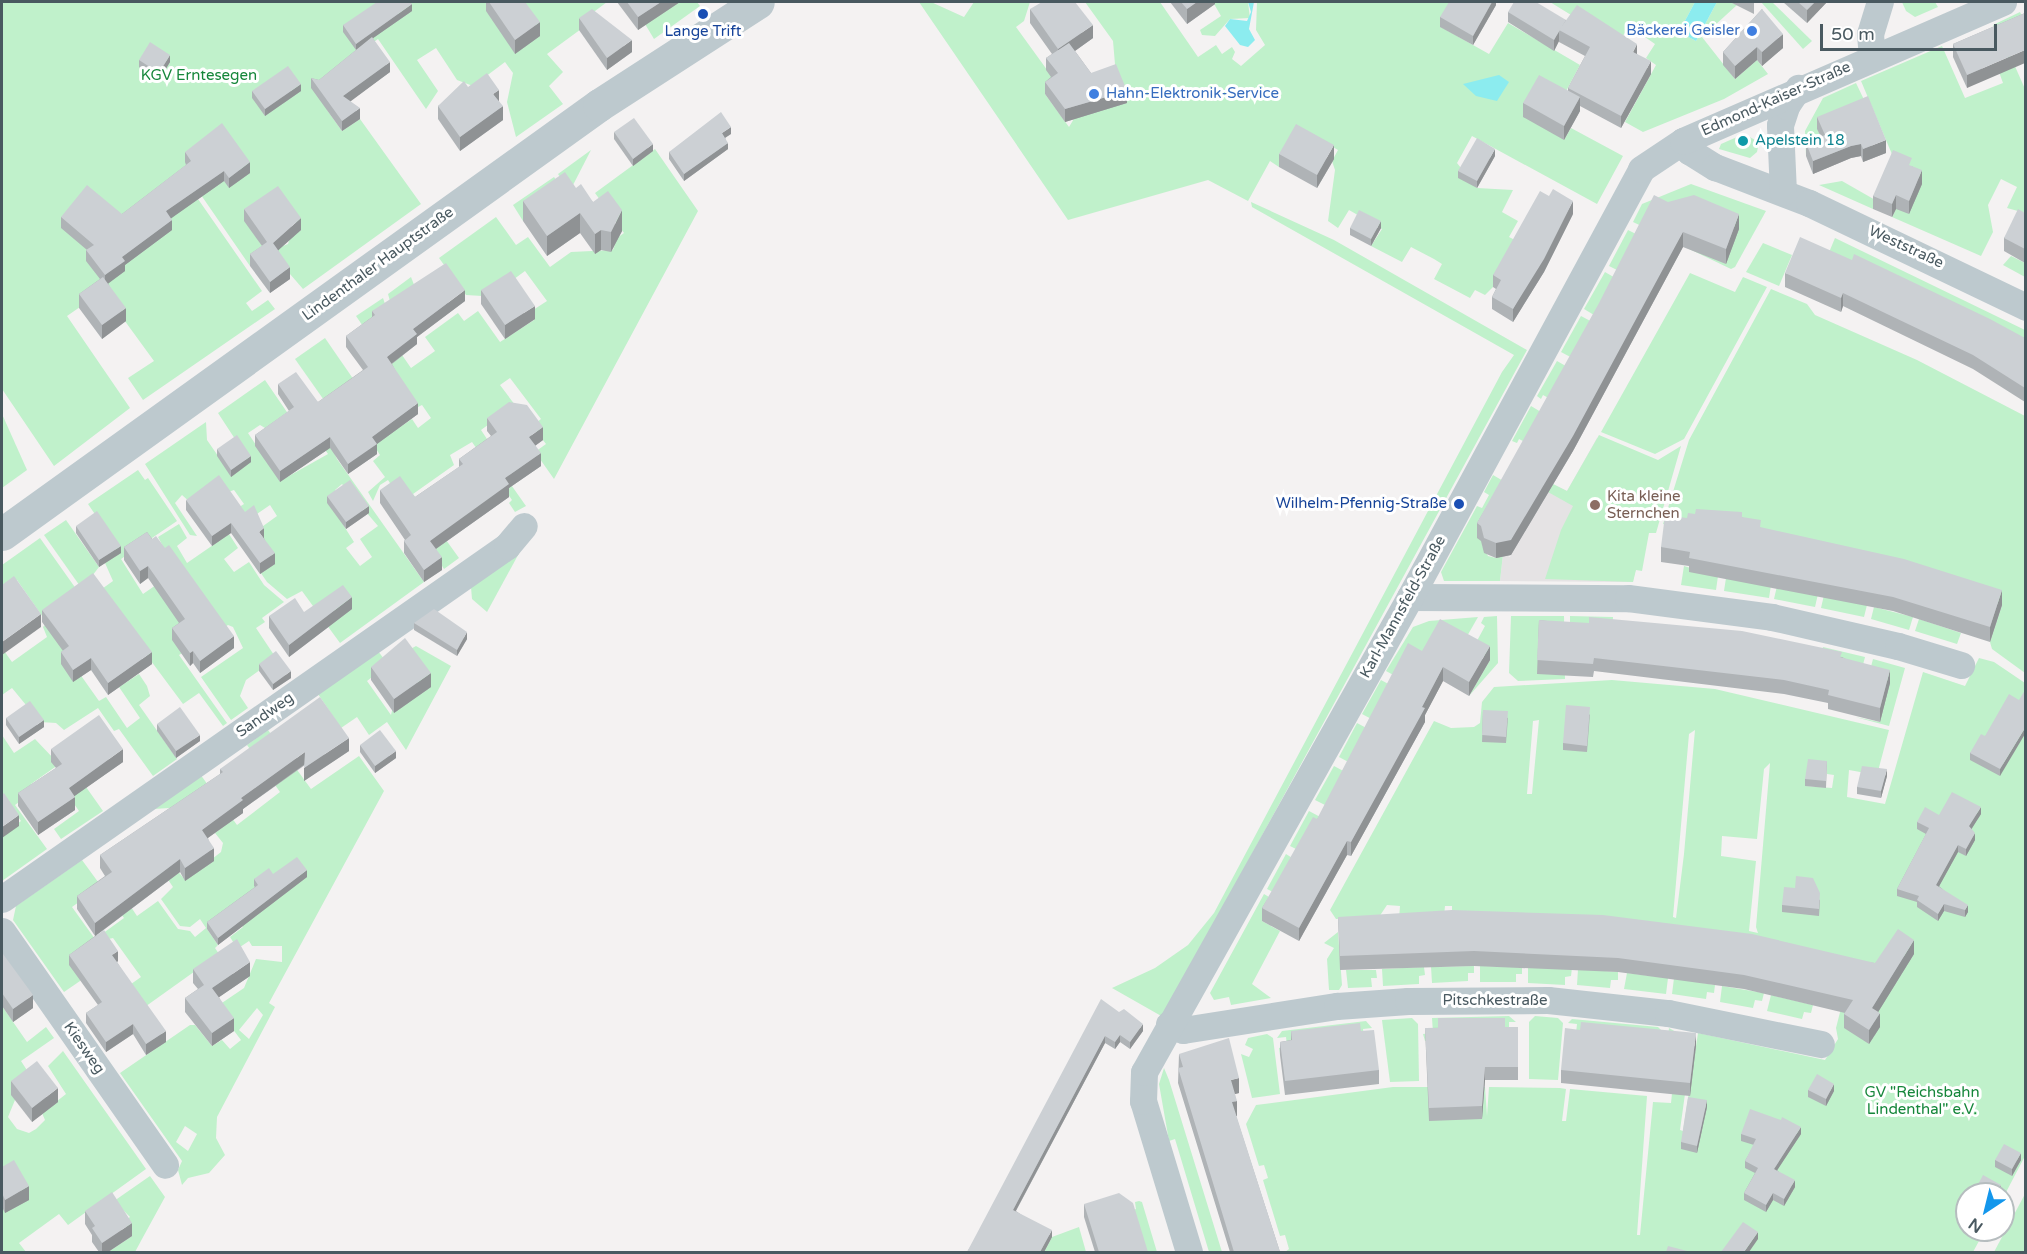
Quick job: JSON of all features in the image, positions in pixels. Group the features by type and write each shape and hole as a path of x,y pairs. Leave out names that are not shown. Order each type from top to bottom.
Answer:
{"street":[{"name":"Lindenthaler Hauptstraße","path":"2,534 599,105 758,2"},
{"path":"1872,57 1870,34 1880,2"},
{"name":"Edmond-Kaiser-Straße","path":"1683,141 1798,88 2003,2"},
{"path":"1784,192 1780,125 1786,106 1798,88"},
{"name":"Weststraße","path":"1683,141 1689,151 1715,167 1784,192 1956,270 2025,307"},
{"name":"Karl-Mannsfeld-Straße","path":"1189,1252 1141,1094 1144,1072 1152,1053 1410,597 1641,169 1683,141"},
{"name":"Sandweg","path":"2,899 507,546 524,526"},
{"path":"1410,597 1628,598 1772,617 1898,646 1961,665"},
{"name":"Kiesweg","path":"2,931 165,1165"},
{"name":"Pitschkestraße","path":"1169,1024 1184,1030 1337,1006 1408,1001 1548,1000 1668,1013 1821,1044"}],"shaded area":[{"name":"Kita kleine Sternchen","path":"1597,438 1657,463 1633,582 1500,581 1503,554 1510,557 1553,484 1567,491"}],"green space":[{"name":"KGV Erntesegen","path":"2,2 607,2 587,17 592,21 547,54 563,72 549,86 563,104 516,137 507,102 513,73 505,62 473,86 457,80 436,48 417,60 438,91 426,109 378,39 320,81 335,104 327,110 342,131 360,119 421,204 303,289 270,251 288,244 290,238 301,230 278,197 245,221 267,253 250,266 201,195 200,185 191,172 162,192 176,212 198,199 262,291 246,303 252,311 268,300 275,309 143,400 128,378 154,361 103,291 67,316 130,408 54,466 2,389"},
{"path":"697,2 700,6 654,39 645,24 676,3"},
{"path":"919,2 931,2 964,17 974,2 1030,2 1024,21 1016,27 1058,85 1045,94 1069,127 1078,112 1082,116 1126,103 1116,76 1113,41 1085,2 1160,2 1198,57 1216,45 1222,54 1232,47 1235,52 1232,59 1241,66 1265,45 1256,30 1257,2 1454,2 1441,27 1489,54 1508,23 1580,65 1564,95 1564,140 1571,128 1623,156 1597,204 1472,136 1457,163 1477,188 1513,190 1502,212 1518,221 1509,237 1519,242 1493,287 1485,295 1475,290 1470,298 1434,279 1442,264 1434,259 1411,247 1402,262 1371,246 1382,229 1349,210 1338,228 1328,221 1335,170 1332,161 1338,150 1301,128 1279,167 1270,161 1248,201 1208,180 1068,220"},
{"path":"1213,2 1248,2 1250,18 1230,19 1215,36 1202,35 1200,30 1221,16"},
{"path":"1550,2 1695,2 1679,32 1696,41 1717,2 1730,2 1737,5 1702,37 1735,79 1757,60 1768,74 1724,99 1643,132 1625,122 1656,65 1646,58 1655,44 1629,26 1618,44"},
{"path":"1761,2 1772,2 1812,41 1803,49"},
{"path":"1902,2 1935,2 1938,7 1915,17 1906,11"},
{"path":"2020,12 2023,18 1999,30 2025,89 2025,213 2007,208 2017,187 2001,179 1988,205 1993,232 1981,256 1892,217 1896,209 1894,159 1861,81 1942,46 1965,98 2003,83 1999,72 2011,66 1993,25"},
{"path":"1856,83 1868,108 1818,129 1824,148 1806,156 1805,131 1823,98"},
{"path":"1744,134 1759,142 1757,152 1750,158 1719,149 1721,144"},
{"path":"655,149 698,211 554,479 535,452 546,444 532,426 541,419 510,378 500,385 515,405 481,430 497,454 492,458 526,506 515,512 509,503 512,500 472,442 450,455 454,465 413,494 459,558 444,569 388,480 380,485 373,501 368,492 385,477 373,461 380,455 369,438 397,429 412,419 418,428 431,418 422,405 418,407 356,316 383,298 402,355 411,368 435,351 425,337 458,313 464,321 478,311 500,342 534,320 530,312 547,301 525,271 499,290 482,296 466,295 439,258 496,217 516,245 528,237 550,267 571,252 613,250 617,238 624,233 595,193"},
{"path":"591,150 573,185 565,184 558,174"},
{"path":"554,177 565,192 523,221 513,205"},
{"path":"1842,181 1877,201 1873,209 1819,185"},
{"path":"1691,184 1766,211 1735,267 1731,269 1633,222 1642,204"},
{"path":"1251,202 1334,240 1527,350 1163,1017 1112,988 1155,968 1188,945 1214,913 1502,372 1514,355 1252,207"},
{"path":"1628,230 1640,236 1621,272 1609,266"},
{"path":"1835,238 2025,330 2025,352 1825,262"},
{"path":"1763,243 1792,255 1779,286 1746,272"},
{"path":"2011,256 2025,263 2025,277 2003,265"},
{"path":"1605,272 1617,279 1599,318 1584,309"},
{"path":"1690,273 1735,292 1743,277 1767,287 1684,439 1655,454 1601,432"},
{"path":"411,277 418,295 392,308 388,294"},
{"path":"1771,289 1807,304 1815,315 1917,360 2025,416 2025,673 1992,649 1990,642 2002,605 1695,529 1663,524 1689,440"},
{"path":"1581,316 1596,324 1576,360 1561,352"},
{"path":"325,338 356,383 326,403 295,359"},
{"path":"1557,361 1571,369 1552,400 1543,395 1541,399 1537,396"},
{"path":"265,380 291,418 270,431 260,425 248,433 280,481 328,454 301,415 313,407 337,459 424,582 340,643 302,591 287,599 267,582 254,563 264,538 259,529 277,516 270,505 244,523 236,509 244,504 234,490 192,504 182,495 175,503 197,536 190,535 145,464 206,422 207,440 232,476 237,442 218,413","holes":["342,484 378,526 360,539 372,557 360,566 346,548 354,542 342,523 335,490"]},
{"path":"1531,406 1546,415 1527,443 1519,439 1517,443 1512,441"},
{"path":"2,414 27,470 2,488"},
{"name":"Kita kleine Sternchen","path":"1599,435 1658,460 1681,446 1656,533 1649,533 1642,571 1636,570 1633,582 1545,579 1561,530 1573,506 1548,492 1553,484 1567,491"},
{"path":"138,470 145,480 148,478 177,521 121,559 143,594 176,571 158,537 179,524 187,538 177,546 187,563 229,534 238,548 224,559 234,572 249,562 264,585 284,602 262,618 265,622 256,628 276,658 246,680 240,696 248,708 231,720 201,677 243,648 233,627 228,625 179,655 227,723 223,726 199,693 183,704 99,591 113,581 105,563 111,559 111,538 88,504"},
{"path":"1493,475 1505,482 1482,545 1488,556 1496,558 1503,554 1500,581 1444,581 1441,572 1477,506 1482,508 1489,495 1484,492"},
{"path":"66,520 99,567 82,589 44,535"},
{"path":"40,538 79,593 82,677 99,701 106,697 127,728 140,718 119,687 139,674 147,686 150,696 139,705 177,759 153,776 119,729 114,731 98,708 64,730 56,723 40,722 12,688 2,695 2,648 12,662 47,637 43,627 47,623 17,580 2,591 2,565"},
{"path":"523,546 487,612 472,599 471,587"},
{"path":"1684,566 1718,576 1716,590 1681,585"},
{"path":"1726,578 1771,585 1769,598 1724,591"},
{"path":"1777,586 1818,594 1815,607 1774,599"},
{"path":"1824,595 1867,605 1864,617 1821,608"},
{"path":"1874,607 1913,617 1909,630 1871,619"},
{"path":"1497,616 1498,663 1469,696 1490,660 1472,650 1485,626 1481,623 1484,617"},
{"path":"1511,616 1564,616 1565,679 1518,681 1509,673"},
{"path":"1570,616 1613,617 1612,632 1570,636"},
{"path":"1478,617 1462,645 1397,677 1386,671 1413,627 1429,621"},
{"path":"1919,619 1961,633 1957,644 1915,631"},
{"path":"416,646 451,666 406,750 387,722 369,735 357,717 341,728 318,694 378,651 384,659 380,671 367,681 391,715 405,652"},
{"path":"1823,647 1865,657 1860,676 1820,661"},
{"name":"GV \"Reichsbahn Lindenthal\" e.V.","path":"1979,658 1994,662 2025,683 2025,1156 2011,1182 1955,1182 1955,1242 1978,1242 1973,1252 1285,1252 1289,1249 1285,1235 1280,1236 1263,1180 1268,1178 1264,1165 1259,1166 1246,1124 1256,1105 1393,1087 1485,1087 1487,1116 1489,1087 1560,1088 1566,1089 1562,1121 1566,1121 1570,1089 1647,1096 1637,1235 1640,1235 1653,1102 1671,1103 1673,1084 1662,1083 1669,1028 1676,1032 1689,1065 1680,1130 1683,1131 1698,1033 1825,1060 1838,1039 1836,1028 1854,957 1852,963 1452,913 1452,906 1445,906 1444,916 1399,919 1400,906 1387,905 1379,917 1336,919 1330,910 1434,721 1451,728 1474,727 1480,723 1482,702 1494,687 1612,680 1715,689 1889,730 1877,775 1849,770 1847,797 1885,804 1923,672 1965,686","holes":["1539,720 1532,794 1527,794 1533,721","1695,730 1684,854 1676,918 1673,917 1689,734","1770,763 1756,927 1758,933 1749,931 1756,861 1721,856 1722,836 1757,839 1764,769","1808,766 1827,767 1827,774 1834,775 1832,788 1806,786"]},
{"path":"1873,659 1905,668 1889,726 1855,717 1880,722 1868,678"},
{"path":"1381,680 1392,686 1377,722 1362,714"},
{"path":"1357,723 1372,731 1354,765 1339,757"},
{"path":"268,730 311,789 359,756 384,791 269,1003 275,1007 217,1117 216,1138 225,1155 209,1173 188,1178 182,1185 178,1170 182,1161 120,1073 190,1025 195,1025 212,1046 222,1040 230,1049 241,1040 216,1007 244,988 256,959 282,962 282,946 252,946 249,941 231,953 235,945 230,937 243,927 232,911 207,929 218,945 215,948 219,954 142,1009 117,994 141,977 113,938 104,940 80,981 64,992 13,920 16,906 82,860 101,886 72,907 95,939 124,918 103,889 131,907 137,916 158,901 178,929 190,931 195,937 206,928 200,919 190,927 180,926 161,899 173,887 154,859 172,864 185,880 221,852 223,843 215,833 223,827 170,808 153,809 200,774 237,825 280,792 247,745","holes":["257,1008 263,1015 249,1039 239,1030","185,1126 197,1134 188,1151 176,1142"]},
{"path":"2,735 14,753 35,739 54,759 62,753 103,811 61,839 54,829 79,811 65,791 58,765 31,784 35,790 15,805 47,849 2,881 2,835 21,821 2,794"},
{"path":"1334,766 1349,774 1327,806 1315,800"},
{"path":"1309,811 1324,819 1302,852 1290,846"},
{"path":"1286,854 1297,861 1277,894 1267,889"},
{"path":"1264,894 1274,900 1262,921 1280,931 1252,984 1271,998 1231,1005 1229,997 1214,1000 1210,993"},
{"path":"1338,932 1342,985 1339,990 1329,990 1327,959 1334,948 1324,943"},
{"path":"1474,966 1474,973 1468,973 1468,981 1432,983 1431,967"},
{"path":"1480,966 1522,967 1522,974 1516,974 1516,982 1480,982"},
{"path":"1424,967 1425,975 1419,976 1419,984 1383,986 1382,969"},
{"path":"1528,967 1572,968 1571,976 1565,977 1565,985 1528,983"},
{"path":"1578,969 1618,972 1618,980 1611,980 1610,988 1577,985"},
{"path":"1346,970 1376,970 1377,978 1371,978 1372,987 1348,988"},
{"path":"1627,973 1668,978 1666,994 1624,989"},
{"path":"1674,978 1715,985 1714,993 1707,992 1706,999 1672,994"},
{"path":"1722,986 1764,993 1762,1001 1755,1000 1753,1008 1720,1002"},
{"path":"1771,995 1813,1005 1811,1013 1804,1012 1802,1019 1767,1011"},
{"path":"2,1006 27,1042 46,1027 54,1038 21,1061 32,1078 15,1100 8,1117 17,1129 29,1133 36,1129 45,1120 42,1113 66,1094 48,1066 63,1051 146,1169 68,1225 59,1214 19,1243 26,1252 2,1252"},
{"path":"1509,1016 1516,1022 1509,1022 1509,1031 1518,1031 1518,1040 1425,1041 1423,1034 1433,1033 1432,1018"},
{"path":"1535,1016 1558,1018 1563,1023 1558,1080 1529,1079 1529,1022"},
{"path":"1412,1018 1418,1024 1419,1081 1390,1082 1382,1020"},
{"path":"1572,1019 1658,1027 1662,1031 1576,1033 1577,1024 1568,1023"},
{"path":"1366,1021 1372,1028 1363,1029 1364,1038 1280,1055 1279,1048 1287,1046 1286,1037 1277,1038 1282,1031"},
{"path":"1267,1034 1273,1038 1280,1094 1252,1098 1241,1054 1249,1057 1253,1049 1245,1045 1248,1038"},
{"path":"1164,1068 1222,1252 1209,1252 1175,1139 1169,1141 1159,1084"},
{"path":"150,1176 165,1197 135,1252 108,1252 132,1236 123,1222 130,1217 114,1201"},
{"path":"2025,1194 2025,1252 1994,1252 1999,1242 2015,1242 2015,1213"},
{"path":"1135,1202 1142,1202 1157,1252 1144,1252 1129,1212 1136,1209"},
{"path":"1079,1227 1086,1252 1044,1252 1052,1237"}],"water":[{"path":"1248,2 1254,2 1249,29 1255,40 1248,47 1240,45 1225,26 1230,19 1247,21 1251,12"},
{"path":"1695,2 1717,2 1696,41 1679,32"},
{"path":"1499,75 1509,82 1497,101 1476,96 1463,84"}],"building":[{"path":"377,2 410,2 412,4 356,44 343,25"},
{"path":"489,2 525,2 540,22 515,40"},
{"path":"627,2 661,2 638,17"},
{"path":"1042,2 1075,2 1093,25 1058,49 1030,9"},
{"path":"1181,2 1197,2 1187,9"},
{"path":"1449,2 1492,2 1473,36 1440,17"},
{"path":"1514,2 1536,2 1566,20 1554,40 1508,12"},
{"path":"1798,2 1815,2 1807,10"},
{"path":"1577,5 1637,44 1633,52 1651,61 1621,116 1568,88 1590,47 1559,30"},
{"path":"592,9 632,40 607,58 579,18"},
{"path":"1762,9 1783,34 1762,52 1757,47 1735,66 1723,52"},
{"path":"2025,13 2025,50 1967,75 1953,44"},
{"path":"372,37 390,62 343,96 360,108 342,121 311,78 319,80"},
{"path":"150,42 170,55 159,73 139,60"},
{"path":"1069,43 1091,73 1116,64 1127,91 1065,109 1045,82 1058,73 1046,58"},
{"path":"288,66 301,84 265,109 252,91"},
{"path":"487,73 499,90 493,94 503,106 460,137 438,106 464,81 468,87"},
{"path":"1539,75 1580,97 1564,126 1523,103"},
{"path":"1868,96 1886,140 1863,149 1861,144 1851,146 1813,161 1806,143 1825,135 1817,117"},
{"path":"721,112 731,127 722,133 728,143 684,174 669,152"},
{"path":"634,118 653,144 633,159 614,132"},
{"path":"222,123 250,162 229,178 224,171 166,211 172,220 122,257 125,261 105,275 86,250 94,245 61,217 87,185 122,214 191,161 185,152"},
{"path":"1296,124 1334,145 1317,175 1279,154"},
{"path":"1477,138 1495,149 1477,181 1458,171"},
{"path":"1893,150 1912,158 1909,165 1922,170 1909,201 1896,195 1892,204 1873,196"},
{"path":"565,172 576,188 581,184 593,202 608,191 622,210 611,232 601,230 595,234 580,213 547,236 523,201"},
{"path":"278,186 301,218 273,243 290,267 270,282 250,254 267,242 244,209"},
{"path":"1553,189 1573,201 1544,259 1513,309 1492,297 1501,280 1493,275 1540,191 1549,196"},
{"path":"1654,195 1668,202 1694,195 1739,214 1726,249 1683,232 1573,436 1511,540 1496,543 1484,538 1481,526 1477,523 1599,303"},
{"path":"2018,209 2025,213 2025,249 2004,238"},
{"path":"1359,210 1381,221 1371,239 1350,228"},
{"path":"1800,237 1852,260 1854,254 2025,338 2025,388 1973,355 1843,293 1841,298 1785,273"},
{"path":"446,263 465,290 413,329 417,334 387,357 418,403 372,437 377,444 348,464 330,437 280,471 255,435 294,407 278,384 296,372 318,402 368,367 346,336 375,315 372,311"},
{"path":"511,271 535,306 505,325 481,290"},
{"path":"103,277 126,308 102,325 79,294"},
{"path":"509,402 527,405 543,427 529,437 541,453 505,478 509,484 430,541 442,557 424,570 404,541 411,535 380,490 400,476 415,497 463,464 459,459 497,432 487,418"},
{"path":"237,435 251,456 231,470 217,449"},
{"path":"219,475 245,512 254,505 264,528 259,532 275,553 260,563 231,523 212,536 186,500"},
{"path":"350,480 369,506 346,522 327,496"},
{"path":"1696,509 1742,512 1742,517 1761,520 1760,527 1904,559 2002,590 1990,627 1893,597 1689,558 1690,552 1661,547 1665,515 1687,518 1688,513 1695,514"},
{"path":"97,511 121,546 99,560 76,526"},
{"path":"147,532 152,539 156,536 165,548 169,545 234,636 200,661 193,651 190,653 172,628 185,619 148,566 140,571 124,547"},
{"path":"93,573 152,652 108,683 91,658 73,670 61,652 69,646 42,610"},
{"path":"14,576 41,614 2,642 2,585"},
{"path":"343,585 352,597 289,645 269,616 295,598 304,612"},
{"path":"434,609 467,632 457,650 414,623"},
{"path":"1589,617 1742,631 1842,652 1840,657 1890,670 1880,708 1828,695 1829,690 1784,680 1594,658 1593,664 1537,660 1539,620 1589,623"},
{"path":"1440,619 1490,646 1469,682 1443,667 1422,707 1425,708 1351,842 1347,841 1299,928 1262,908 1313,817 1317,819 1408,643 1422,651"},
{"path":"405,638 431,673 394,699 371,667"},
{"path":"276,651 291,671 273,684 259,664"},
{"path":"2025,690 2025,728 2000,769 1970,753 1981,734 1985,736 2009,694 2019,700"},
{"path":"320,697 349,738 304,768 305,752 241,798 243,800 202,830 214,848 185,868 180,859 95,923 77,896 112,872 100,855 223,772 220,769"},
{"path":"30,701 44,720 19,737 6,718"},
{"path":"1566,705 1590,707 1587,746 1563,743"},
{"path":"180,707 200,735 176,751 157,724"},
{"path":"1483,710 1508,711 1506,737 1482,735"},
{"path":"99,715 123,749 69,788 75,797 38,822 18,793 62,764 51,749"},
{"path":"380,730 396,751 375,766 360,745"},
{"path":"1808,759 1827,761 1826,781 1805,779"},
{"path":"1862,766 1887,769 1881,791 1857,787"},
{"path":"1952,792 1981,807 1969,826 1975,833 1966,849 1958,845 1936,885 1968,905 1965,910 1944,904 1938,914 1917,900 1919,896 1897,889 1929,828 1917,822 1925,807 1939,815"},
{"path":"4,793 19,815 2,827 2,795"},
{"path":"297,857 307,870 218,938 207,922 258,885 254,879 269,868 273,874"},
{"path":"1796,876 1813,878 1820,893 1819,909 1782,905 1784,887 1795,888"},
{"path":"1452,910 1603,915 1752,934 1875,963 1898,929 1914,940 1872,1008 1880,1013 1869,1030 1844,1014 1853,1000 1744,975 1618,958 1474,951 1340,956 1338,917"},
{"path":"104,930 118,951 112,955 166,1031 146,1044 133,1024 106,1042 86,1013 102,1002 69,955"},
{"path":"237,939 250,962 212,988 234,1018 212,1033 185,998 204,985 193,969"},
{"path":"3,954 33,995 13,1009 2,993"},
{"path":"1101,999 1119,1012 1124,1009 1143,1024 1130,1042 1120,1035 1115,1042 1105,1036 1013,1210 1052,1230 1040,1252 967,1252"},
{"path":"1438,1018 1505,1018 1505,1027 1518,1027 1518,1067 1485,1067 1482,1106 1429,1108 1425,1028 1438,1028"},
{"path":"1581,1022 1696,1033 1690,1083 1561,1070 1565,1028 1580,1030"},
{"path":"1360,1023 1361,1031 1374,1030 1379,1070 1285,1081 1280,1042 1292,1040 1291,1031"},
{"path":"1229,1038 1239,1078 1231,1080 1237,1101 1232,1102 1280,1252 1234,1252 1178,1068 1183,1067 1179,1054"},
{"path":"37,1061 58,1088 32,1108 11,1081"},
{"path":"1817,1074 1834,1084 1826,1099 1808,1090"},
{"path":"1688,1097 1707,1100 1697,1146 1681,1142"},
{"path":"1750,1109 1781,1120 1782,1117 1801,1127 1774,1169 1795,1180 1784,1199 1773,1193 1766,1205 1744,1193 1758,1168 1745,1161 1756,1139 1741,1134"},
{"path":"2004,1144 2021,1153 2012,1169 1995,1160"},
{"path":"14,1160 29,1186 5,1200 2,1193 2,1167"},
{"path":"1983,1175 1996,1182 1979,1182"},
{"path":"112,1192 132,1223 102,1243 85,1211"},
{"path":"1119,1193 1133,1203 1148,1252 1099,1252 1084,1204"},
{"path":"1743,1222 1758,1232 1744,1252 1721,1252"},
{"path":"1668,1246 1691,1252 1666,1252"}],"place":[{"name":"Lange Trift","path":"703,14"},
{"name":"Bäckerei Geisler","path":"1752,31"},
{"name":"Hahn-Elektronik-Service","path":"1094,94"},
{"name":"Apelstein 18","path":"1743,141"},
{"name":"Wilhelm-Pfennig-Straße","path":"1459,504"},
{"name":"Kita kleine Sternchen","path":"1595,505"}]}
